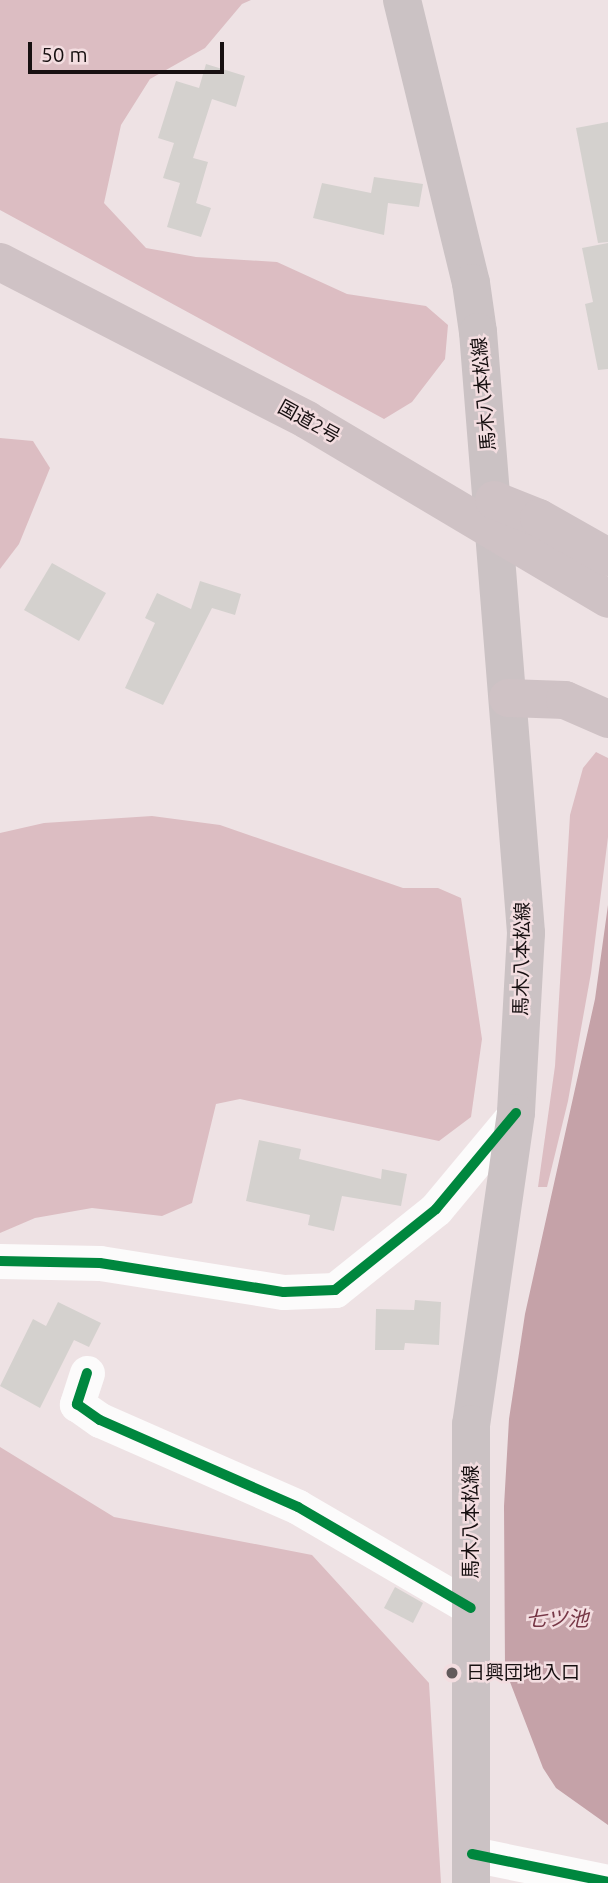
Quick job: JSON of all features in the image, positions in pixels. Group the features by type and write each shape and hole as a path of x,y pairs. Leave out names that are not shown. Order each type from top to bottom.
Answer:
{"highway":[{"name":"国道2号","path":"0,262 307,420 608,599"},
{"path":"494,500 595,549"},
{"path":"508,698 565,700 604,716"}],"main road":[{"name":"馬木八本松線","path":"402,0 471,283 494,500 526,933 516,1113 471,1424 472,1869"}],"street":[{"path":"0,1261 100,1263 284,1292 335,1290 436,1209 516,1113"},
{"path":"87,1373 77,1404 100,1420 298,1507 471,1608"},
{"path":"472,1869 608,1882"}],"shaded area":[{"path":"0,0 251,0 242,4 205,48 150,79 121,125 104,203 146,248 196,257 277,262 347,294 426,306 448,325 445,359 412,402 384,419 0,210"},
{"path":"0,438 33,441 50,468 19,544 0,569"},
{"path":"596,752 608,758 608,837 591,973 568,1101 547,1187 538,1187 555,1066 570,815 583,768"},
{"path":"152,816 220,825 403,888 438,888 461,898 482,1039 471,1117 439,1141 240,1099 216,1104 192,1203 162,1216 92,1208 35,1218 0,1233 0,833 44,823"},
{"path":"0,1447 114,1517 312,1555 429,1683 441,1883 0,1883"}],"water":[{"name":"七ツ池","path":"608,905 608,1825 556,1788 543,1768 505,1669 504,1506 509,1419 525,1314 595,999"}],"building":[{"path":"206,64 245,76 236,107 212,99 193,158 208,162 196,203 211,208 201,237 167,227 180,183 163,178 174,143 158,138 176,81 199,88"},
{"path":"608,122 608,242 598,243 576,128"},
{"path":"374,177 423,184 419,207 388,203 384,235 313,218 322,183 371,193"},
{"path":"608,243 608,369 598,370 585,304 593,302 582,248"},
{"path":"52,563 106,593 79,641 24,610"},
{"path":"200,581 241,594 235,615 212,608 163,705 125,688 155,623 145,618 157,593 191,609"},
{"path":"259,1140 301,1149 299,1159 381,1179 382,1169 407,1174 401,1206 342,1196 334,1231 308,1225 310,1215 246,1201"},
{"path":"415,1300 441,1302 439,1345 405,1343 404,1350 375,1350 376,1309 414,1310"},
{"path":"58,1302 101,1323 89,1347 74,1340 40,1408 0,1386 33,1319 46,1326"},
{"path":"395,1587 423,1603 413,1623 384,1608"}],"cycle path":[{"path":"0,1261 100,1263 284,1292 335,1290 436,1209 516,1113"},
{"path":"87,1373 77,1404 100,1420 298,1507 471,1608"},
{"path":"472,1854 608,1882"}],"place":[{"name":"日興団地入口","path":"452,1673"}]}
